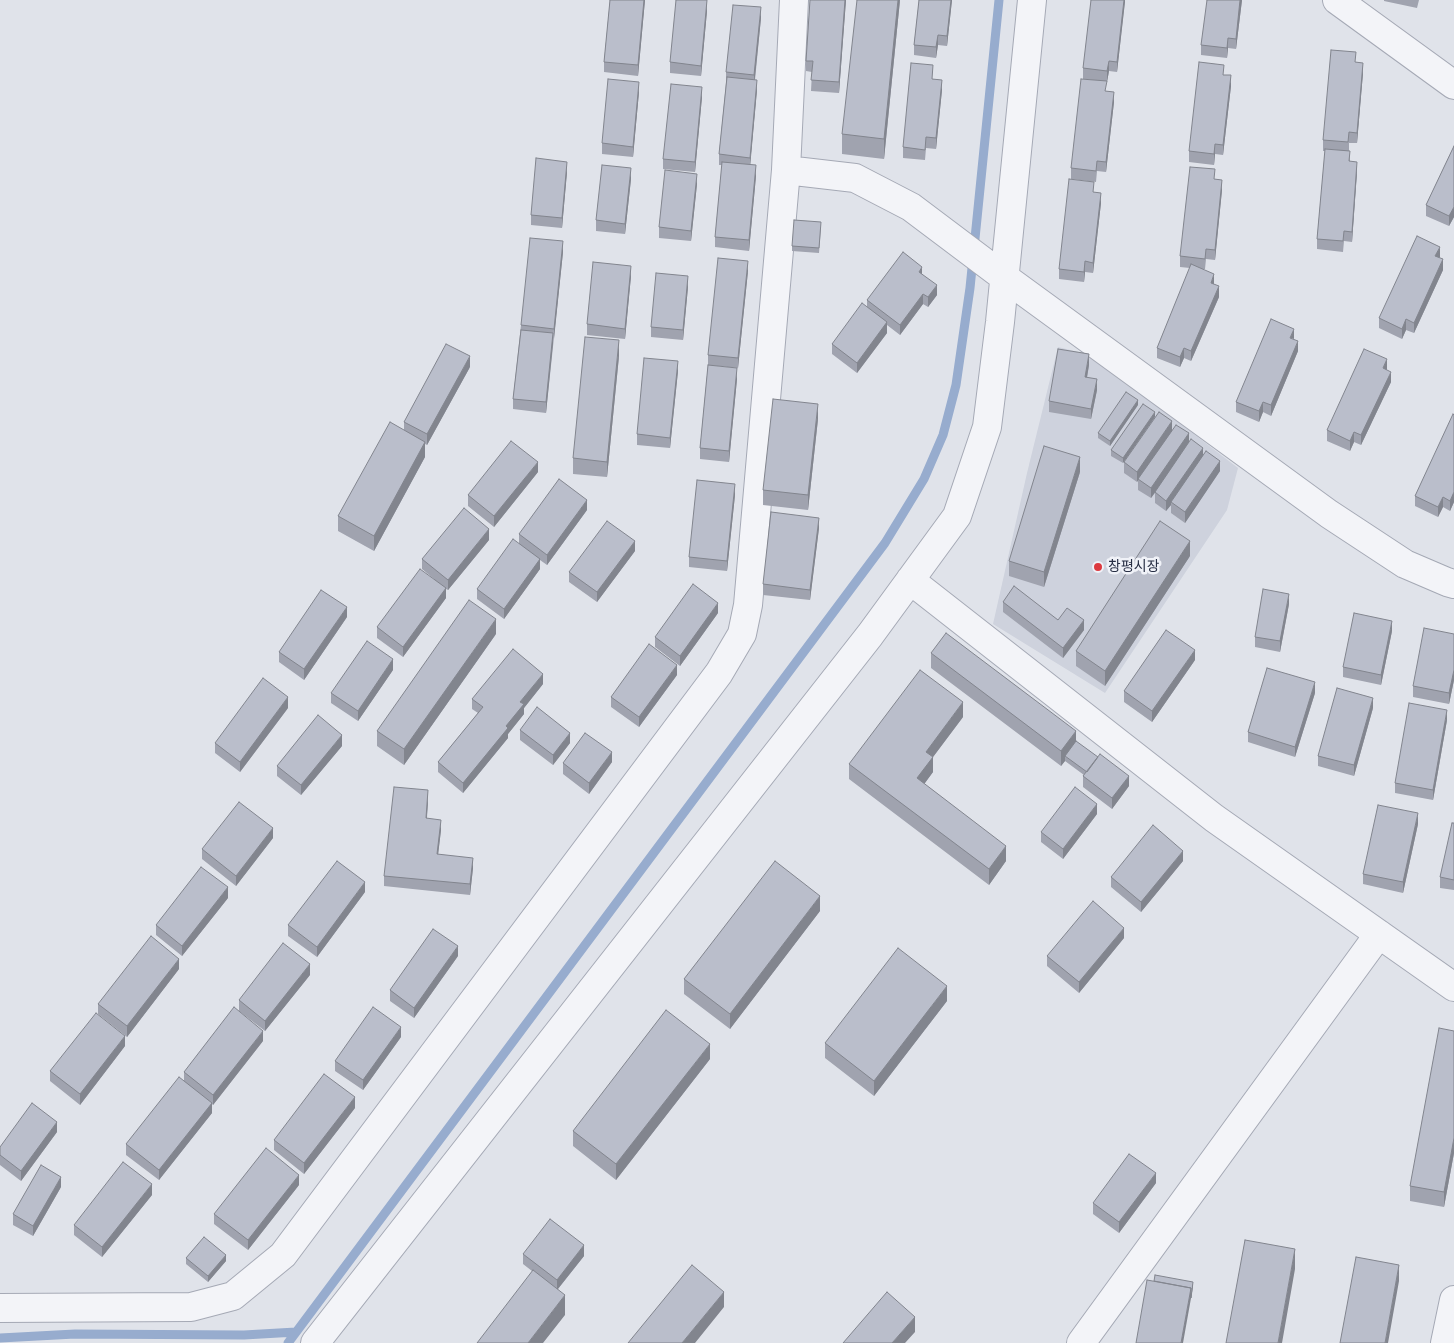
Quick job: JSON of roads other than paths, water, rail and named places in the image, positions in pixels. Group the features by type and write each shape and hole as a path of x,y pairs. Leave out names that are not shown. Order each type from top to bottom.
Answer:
{"street":[{"path":"0,1308 191,1307 233,1296 283,1255 719,673 742,634 748,605 786,170 794,0"},
{"path":"327,1337 870,635 957,516 986,427 1004,277 1032,0"},
{"path":"1337,0 1454,85"},
{"path":"786,170 855,178 911,207 1329,514 1406,564 1454,584"},
{"path":"910,580 1214,818 1454,987"},
{"path":"1081,1343 1379,934"},
{"path":"1445,1343 1454,1300"}],"waterway":[{"path":"288,1343 885,543 924,479 943,435 956,385 970,288 999,0"},
{"path":"0,1338 75,1334 244,1335 296,1332"}],"place":[{"name":"창평시장","path":"1098,567"}]}
